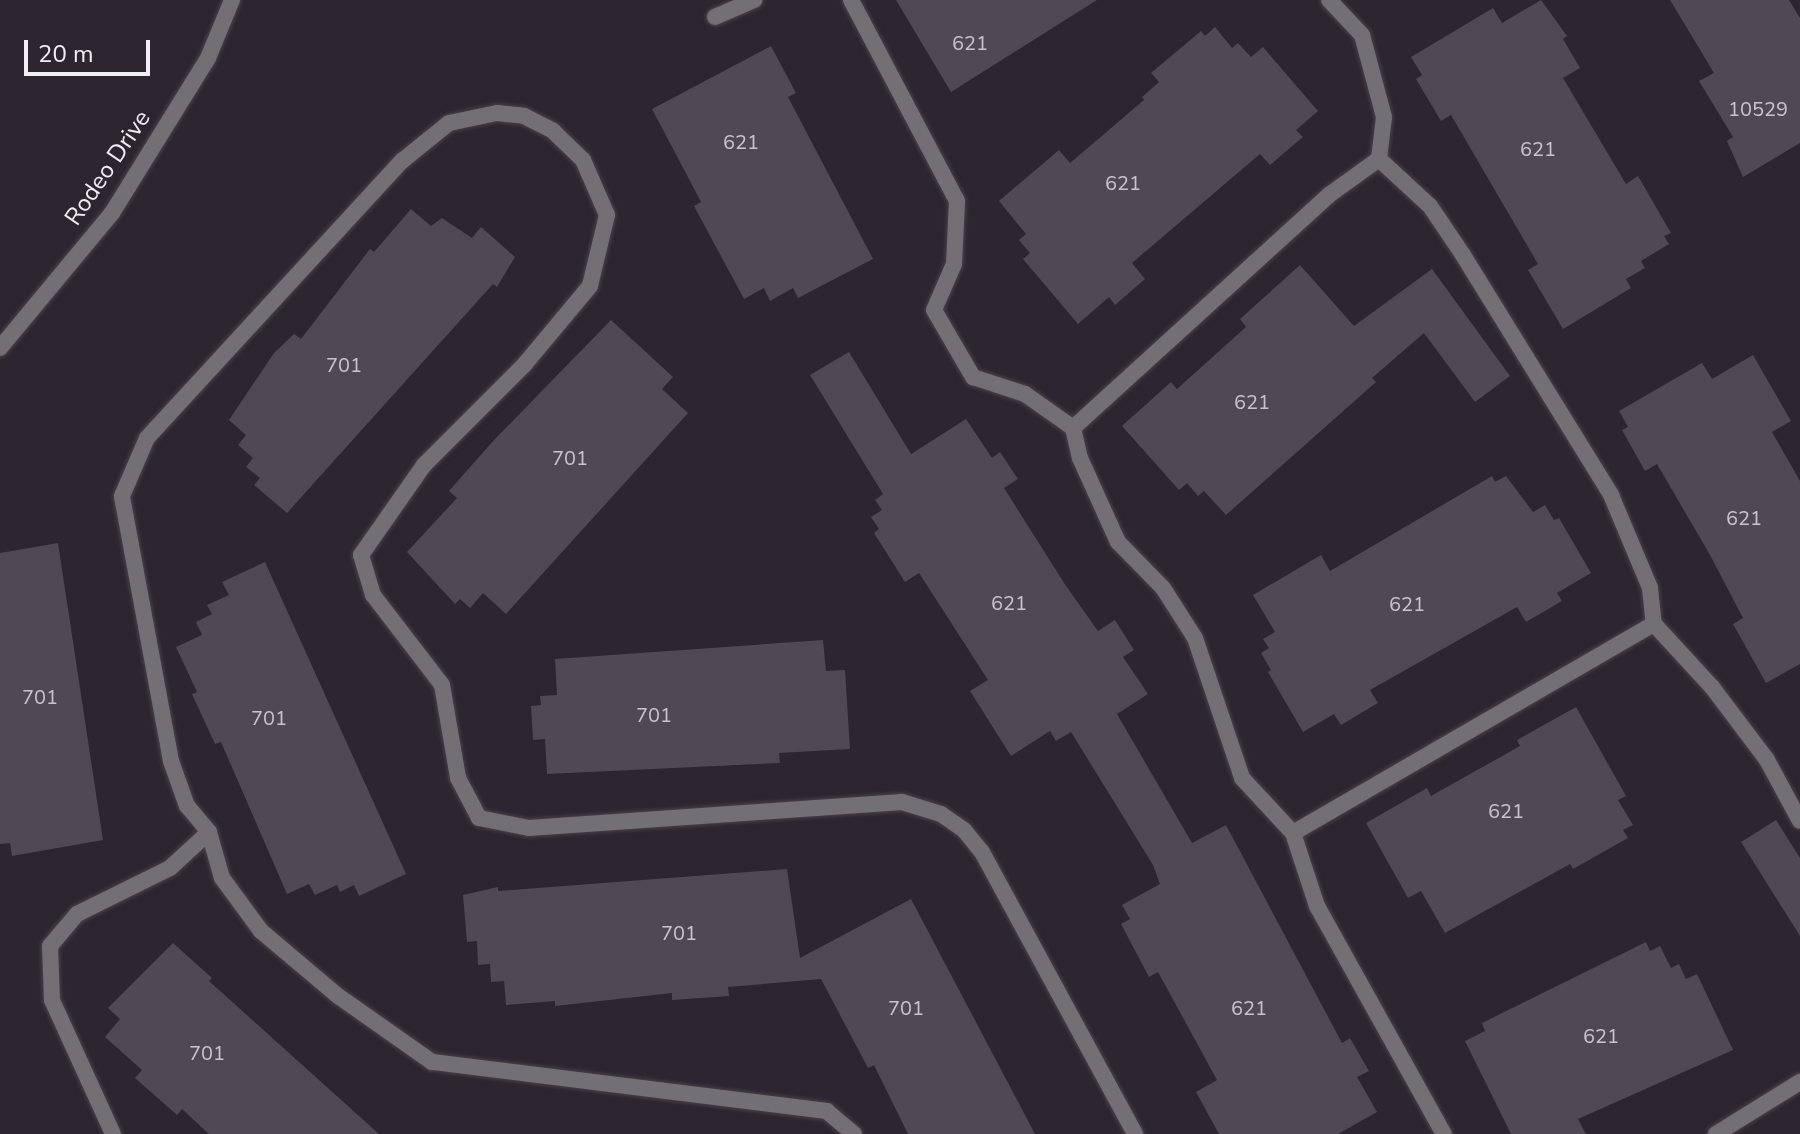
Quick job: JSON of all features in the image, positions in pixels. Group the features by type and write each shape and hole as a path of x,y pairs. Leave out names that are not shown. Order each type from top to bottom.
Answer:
{"street":[{"name":"Rodeo Drive","path":"0,348 112,213 208,58 232,0"},
{"path":"715,17 754,0"},
{"path":"851,0 957,201 954,264 934,310 973,377 1025,394 1073,428 1080,458 1118,542 1163,588 1195,638 1242,778 1293,833 1317,906 1444,1134"},
{"path":"1073,428 1329,195 1379,159 1384,117 1362,35 1329,0"},
{"path":"854,1134 827,1111 432,1062 338,996 261,931 222,878 209,832 187,806 171,761 122,496 147,438 402,161 449,123 497,113 524,116 553,131 583,160 607,215 590,286 524,365 424,465 361,555 373,595 442,685 458,778 479,818 529,828 902,802 941,814 982,852 1135,1134"},
{"path":"1379,159 1430,206 1611,495 1650,588 1654,624 1712,687 1767,760 1800,821"},
{"path":"1293,833 1654,624"},
{"path":"113,1134 52,1000 50,946 77,914 170,868 209,832"},
{"path":"1716,1134 1800,1082"}],"building":[{"path":"896,0 1097,0 951,92"},
{"path":"1541,0 1567,36 1563,39 1580,68 1563,78 1626,184 1638,176 1671,233 1664,236 1669,244 1641,261 1645,268 1626,279 1631,288 1563,329 1528,270 1538,264 1451,115 1441,121 1416,79 1422,75 1411,57 1493,8 1502,23"},
{"path":"1670,0 1789,0 1800,18 1800,143 1743,177 1727,141 1733,137 1699,81 1714,73"},
{"path":"1215,27 1232,48 1238,43 1251,57 1263,47 1318,111 1296,130 1303,137 1270,165 1260,154 1132,263 1145,279 1115,305 1109,297 1078,324 1023,259 1030,253 1019,240 1026,234 999,201 1059,150 1070,163 1144,100 1142,97 1159,82 1151,73 1201,31 1205,36"},
{"path":"771,46 796,93 788,97 873,259 798,298 793,288 770,301 764,288 744,299 694,206 701,202 652,109"},
{"path":"411,209 431,226 442,218 472,238 481,227 515,257 497,287 493,284 287,513 254,485 260,478 246,467 253,458 238,445 246,435 229,420 274,353 294,334 301,339 370,249 374,252"},
{"path":"1300,265 1354,326 1432,269 1510,376 1475,402 1424,333 1372,378 1376,382 1226,515 1204,491 1198,496 1187,483 1179,490 1122,426 1171,382 1177,389 1246,327 1240,319"},
{"path":"611,320 673,377 662,389 688,413 506,614 483,593 470,608 460,599 455,604 407,552 457,498 449,491 494,440"},
{"path":"849,352 911,454 966,419 992,458 1000,452 1018,479 1004,488 1066,586 1098,631 1115,620 1134,650 1123,657 1148,694 1117,714 1192,843 1226,825 1342,1043 1350,1038 1369,1071 1357,1077 1377,1112 1338,1134 1219,1134 1196,1092 1217,1080 1158,972 1149,977 1121,924 1130,919 1122,905 1160,884 1153,865 1071,732 1056,741 1050,731 1011,756 970,691 988,680 919,573 905,582 874,533 879,529 871,517 882,510 875,500 883,494 810,375"},
{"path":"1753,355 1791,421 1772,432 1800,481 1800,664 1766,683 1733,624 1743,618 1710,555 1657,464 1645,471 1622,430 1628,427 1619,411 1702,363 1712,379"},
{"path":"1492,476 1495,482 1506,476 1533,512 1545,505 1554,520 1559,518 1591,573 1557,593 1562,601 1526,622 1517,607 1370,690 1378,703 1341,725 1334,714 1303,732 1268,672 1271,670 1261,653 1269,648 1263,639 1275,632 1253,595 1321,555 1330,571"},
{"path":"58,543 103,840 12,856 10,843 0,844 0,553"},
{"path":"265,562 406,874 359,896 354,885 340,892 337,885 315,895 309,884 287,894 221,742 215,744 192,694 197,692 176,647 202,635 196,622 212,614 207,605 229,595 222,582"},
{"path":"823,640 826,671 845,670 850,749 779,753 780,763 547,774 545,739 533,740 531,706 541,705 540,696 557,695 555,659"},
{"path":"1576,707 1626,796 1618,800 1633,825 1623,830 1628,838 1573,869 1570,864 1445,933 1421,891 1408,898 1366,823 1427,788 1431,796 1520,746 1517,740"},
{"path":"1776,820 1800,858 1800,936 1741,842"},
{"path":"787,869 800,958 911,899 1035,1134 908,1134 874,1065 868,1068 821,979 728,987 729,996 672,1000 672,993 555,1006 555,1001 506,1005 504,981 491,982 490,964 478,965 477,941 467,942 463,895 498,887 498,891"},
{"path":"1646,942 1650,951 1660,946 1671,968 1679,964 1686,979 1697,974 1733,1050 1578,1119 1586,1134 1511,1134 1465,1041 1485,1031 1482,1023"},
{"path":"173,943 212,978 209,981 379,1134 209,1134 182,1109 177,1115 135,1078 142,1070 105,1037 120,1019 108,1008"}]}
